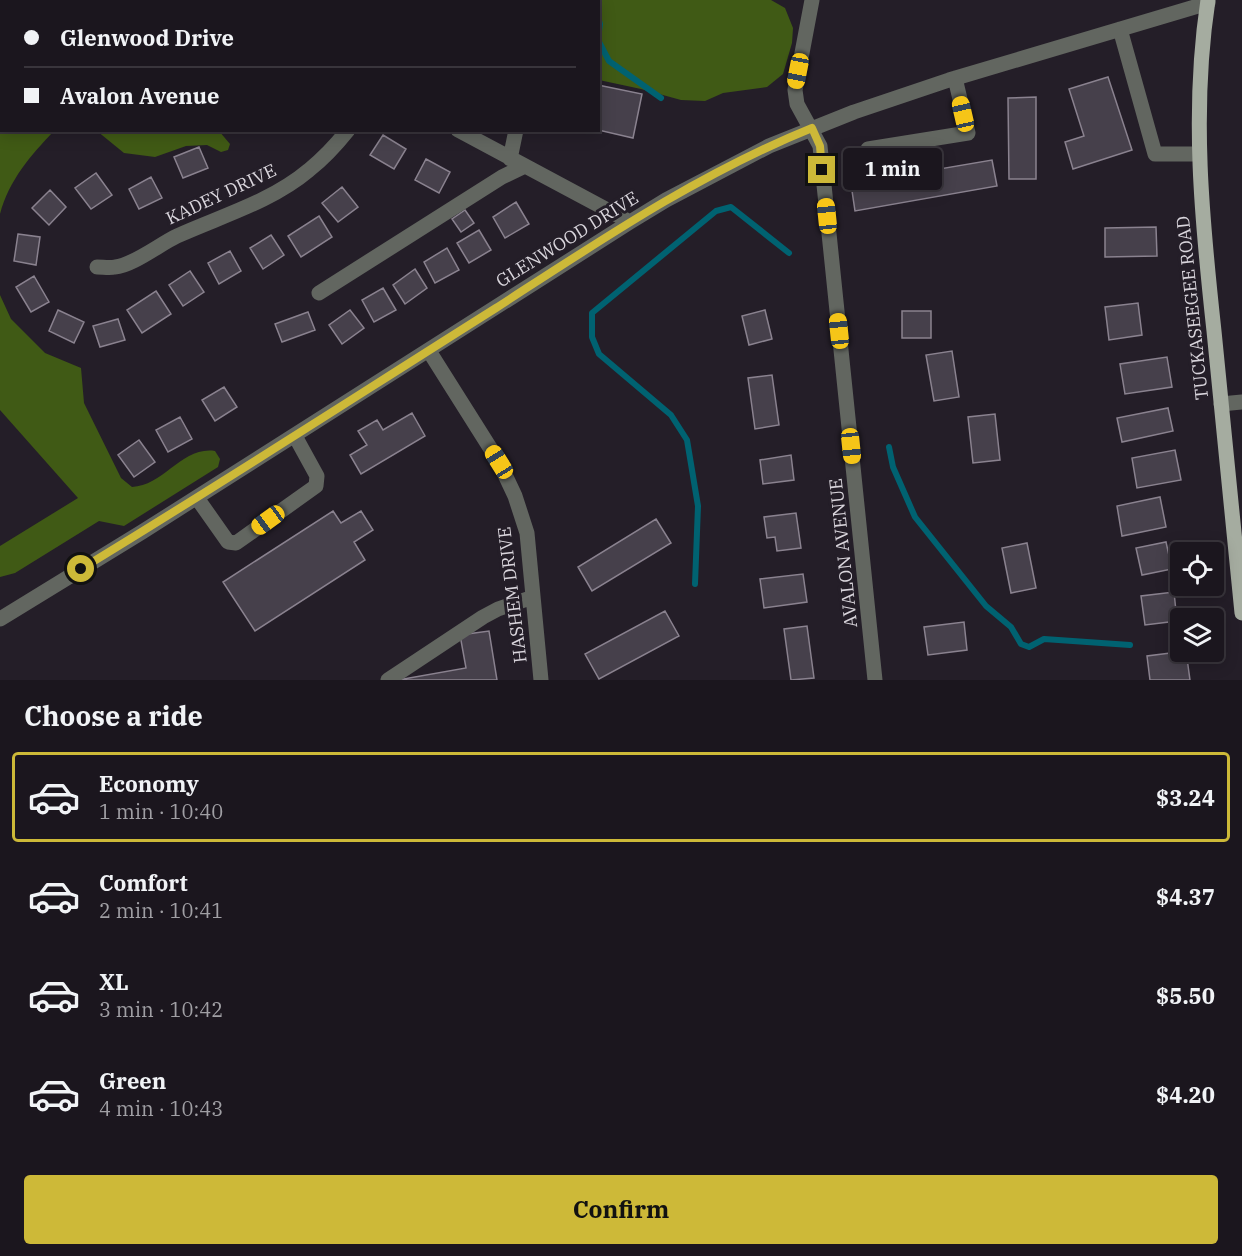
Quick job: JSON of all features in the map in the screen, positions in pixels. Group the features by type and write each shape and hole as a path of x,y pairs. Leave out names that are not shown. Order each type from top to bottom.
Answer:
{"main road":[{"name":"TUCKASEEGEE ROAD","path":"1208,2 1199,72 1202,212 1242,613"}],"street":[{"name":"AVALON AVENUE","path":"812,0 795,90 797,104 820,146 875,680"},
{"name":"GLENWOOD DRIVE","path":"0,619 295,436 630,222 702,180 769,146 812,128 956,78 1208,2"},
{"path":"1120,29 1155,154 1199,154"},
{"path":"868,149 968,133 956,78"},
{"name":"KADEY DRIVE","path":"97,267 116,267 127,264 165,243 240,211 276,192 308,172 328,154 346,132"},
{"path":"462,132 630,222"},
{"path":"510,159 516,132"},
{"path":"319,293 502,177 525,166"},
{"name":"HASHEM DRIVE","path":"429,351 499,462 515,496 527,533 541,680"},
{"path":"1221,404 1242,402"},
{"path":"196,498 228,542 236,543 316,486 317,476 295,436"},
{"path":"388,680 483,617 498,609 533,597"}],"green space":[{"path":"600,0 771,0 785,8 793,28 792,43 783,74 767,87 723,93 705,101 681,100 600,80"},
{"path":"0,132 53,132 15,179 0,214"},
{"path":"98,132 220,132 230,144 228,150 221,152 207,145 186,146 155,157 124,153"},
{"path":"0,295 11,319 45,353 81,368 84,403 121,478 132,487 154,480 193,454 215,451 220,459 218,467 124,526 99,521 15,573 0,577 0,546 78,498 0,410"}],"building":[{"path":"1108,77 1132,150 1073,169 1065,142 1084,136 1069,89"},
{"path":"600,85 642,94 633,138 600,130"},
{"path":"1036,97 1036,179 1009,179 1008,98"},
{"path":"383,135 406,149 394,169 370,155"},
{"path":"199,147 208,168 183,178 174,157"},
{"path":"426,159 450,172 439,193 415,180"},
{"path":"992,160 997,186 855,211 851,184"},
{"path":"96,173 112,195 91,209 75,188"},
{"path":"151,177 162,198 139,209 129,189"},
{"path":"342,187 358,207 338,222 322,203"},
{"path":"50,190 66,207 49,225 32,208"},
{"path":"516,202 529,224 505,238 493,217"},
{"path":"465,210 474,223 461,232 452,219"},
{"path":"319,216 332,237 301,257 288,236"},
{"path":"1156,227 1157,256 1105,257 1105,228"},
{"path":"479,230 491,250 469,263 457,243"},
{"path":"18,234 40,237 36,265 14,261"},
{"path":"271,235 284,255 263,269 250,248"},
{"path":"447,248 459,270 435,283 424,262"},
{"path":"230,251 241,271 219,284 208,263"},
{"path":"415,269 427,288 405,304 393,285"},
{"path":"190,271 204,292 183,306 169,285"},
{"path":"34,276 49,302 31,312 16,287"},
{"path":"383,288 396,310 374,322 362,300"},
{"path":"156,291 171,314 142,333 127,310"},
{"path":"1138,303 1142,335 1109,340 1105,307"},
{"path":"58,310 84,322 74,343 49,331"},
{"path":"350,310 364,328 342,344 329,325"},
{"path":"765,310 772,339 749,345 742,316"},
{"path":"902,311 931,311 931,338 902,338"},
{"path":"308,312 315,330 282,342 275,324"},
{"path":"118,319 125,340 100,347 93,326"},
{"path":"952,351 959,397 934,401 926,355"},
{"path":"1167,357 1172,387 1125,394 1120,364"},
{"path":"772,375 779,425 755,429 748,378"},
{"path":"224,387 237,407 215,421 202,400"},
{"path":"1168,408 1173,431 1122,442 1117,418"},
{"path":"412,413 425,436 361,474 350,455 367,445 358,431 377,420 383,430"},
{"path":"995,414 1000,460 973,463 968,417"},
{"path":"180,417 192,439 168,452 156,430"},
{"path":"139,440 155,462 134,477 118,455"},
{"path":"1175,450 1181,480 1137,488 1132,458"},
{"path":"791,455 794,480 763,484 760,460"},
{"path":"1160,497 1166,527 1122,536 1117,506"},
{"path":"333,511 341,523 361,511 373,530 354,542 365,560 255,631 223,582"},
{"path":"796,513 801,548 777,551 775,537 767,538 764,517"},
{"path":"656,519 671,543 592,591 578,567"},
{"path":"1166,542 1170,569 1142,575 1136,548"},
{"path":"1027,543 1036,588 1011,593 1002,548"},
{"path":"803,574 807,602 764,608 760,579"},
{"path":"1170,592 1170,596 1174,596 1176,608 1170,608 1170,622 1145,625 1141,596"},
{"path":"665,611 679,636 599,679 585,654"},
{"path":"964,622 967,650 928,655 924,627"},
{"path":"807,626 814,678 791,680 784,629"},
{"path":"489,631 497,680 398,680 466,668 460,635"},
{"path":"1170,653 1170,662 1188,662 1190,680 1150,680 1147,656"}],"waterway":[{"path":"600,44 609,61 661,98"},
{"path":"695,584 698,506 687,440 671,415 599,354 592,337 592,313 716,211 731,207 789,253"},
{"path":"889,447 893,467 915,517 986,606 1011,627 1021,644 1029,647 1044,639 1130,645"}],"route":[{"path":"81,569 372,387 618,229 702,180 769,146 812,128 820,146 822,170"}]}
